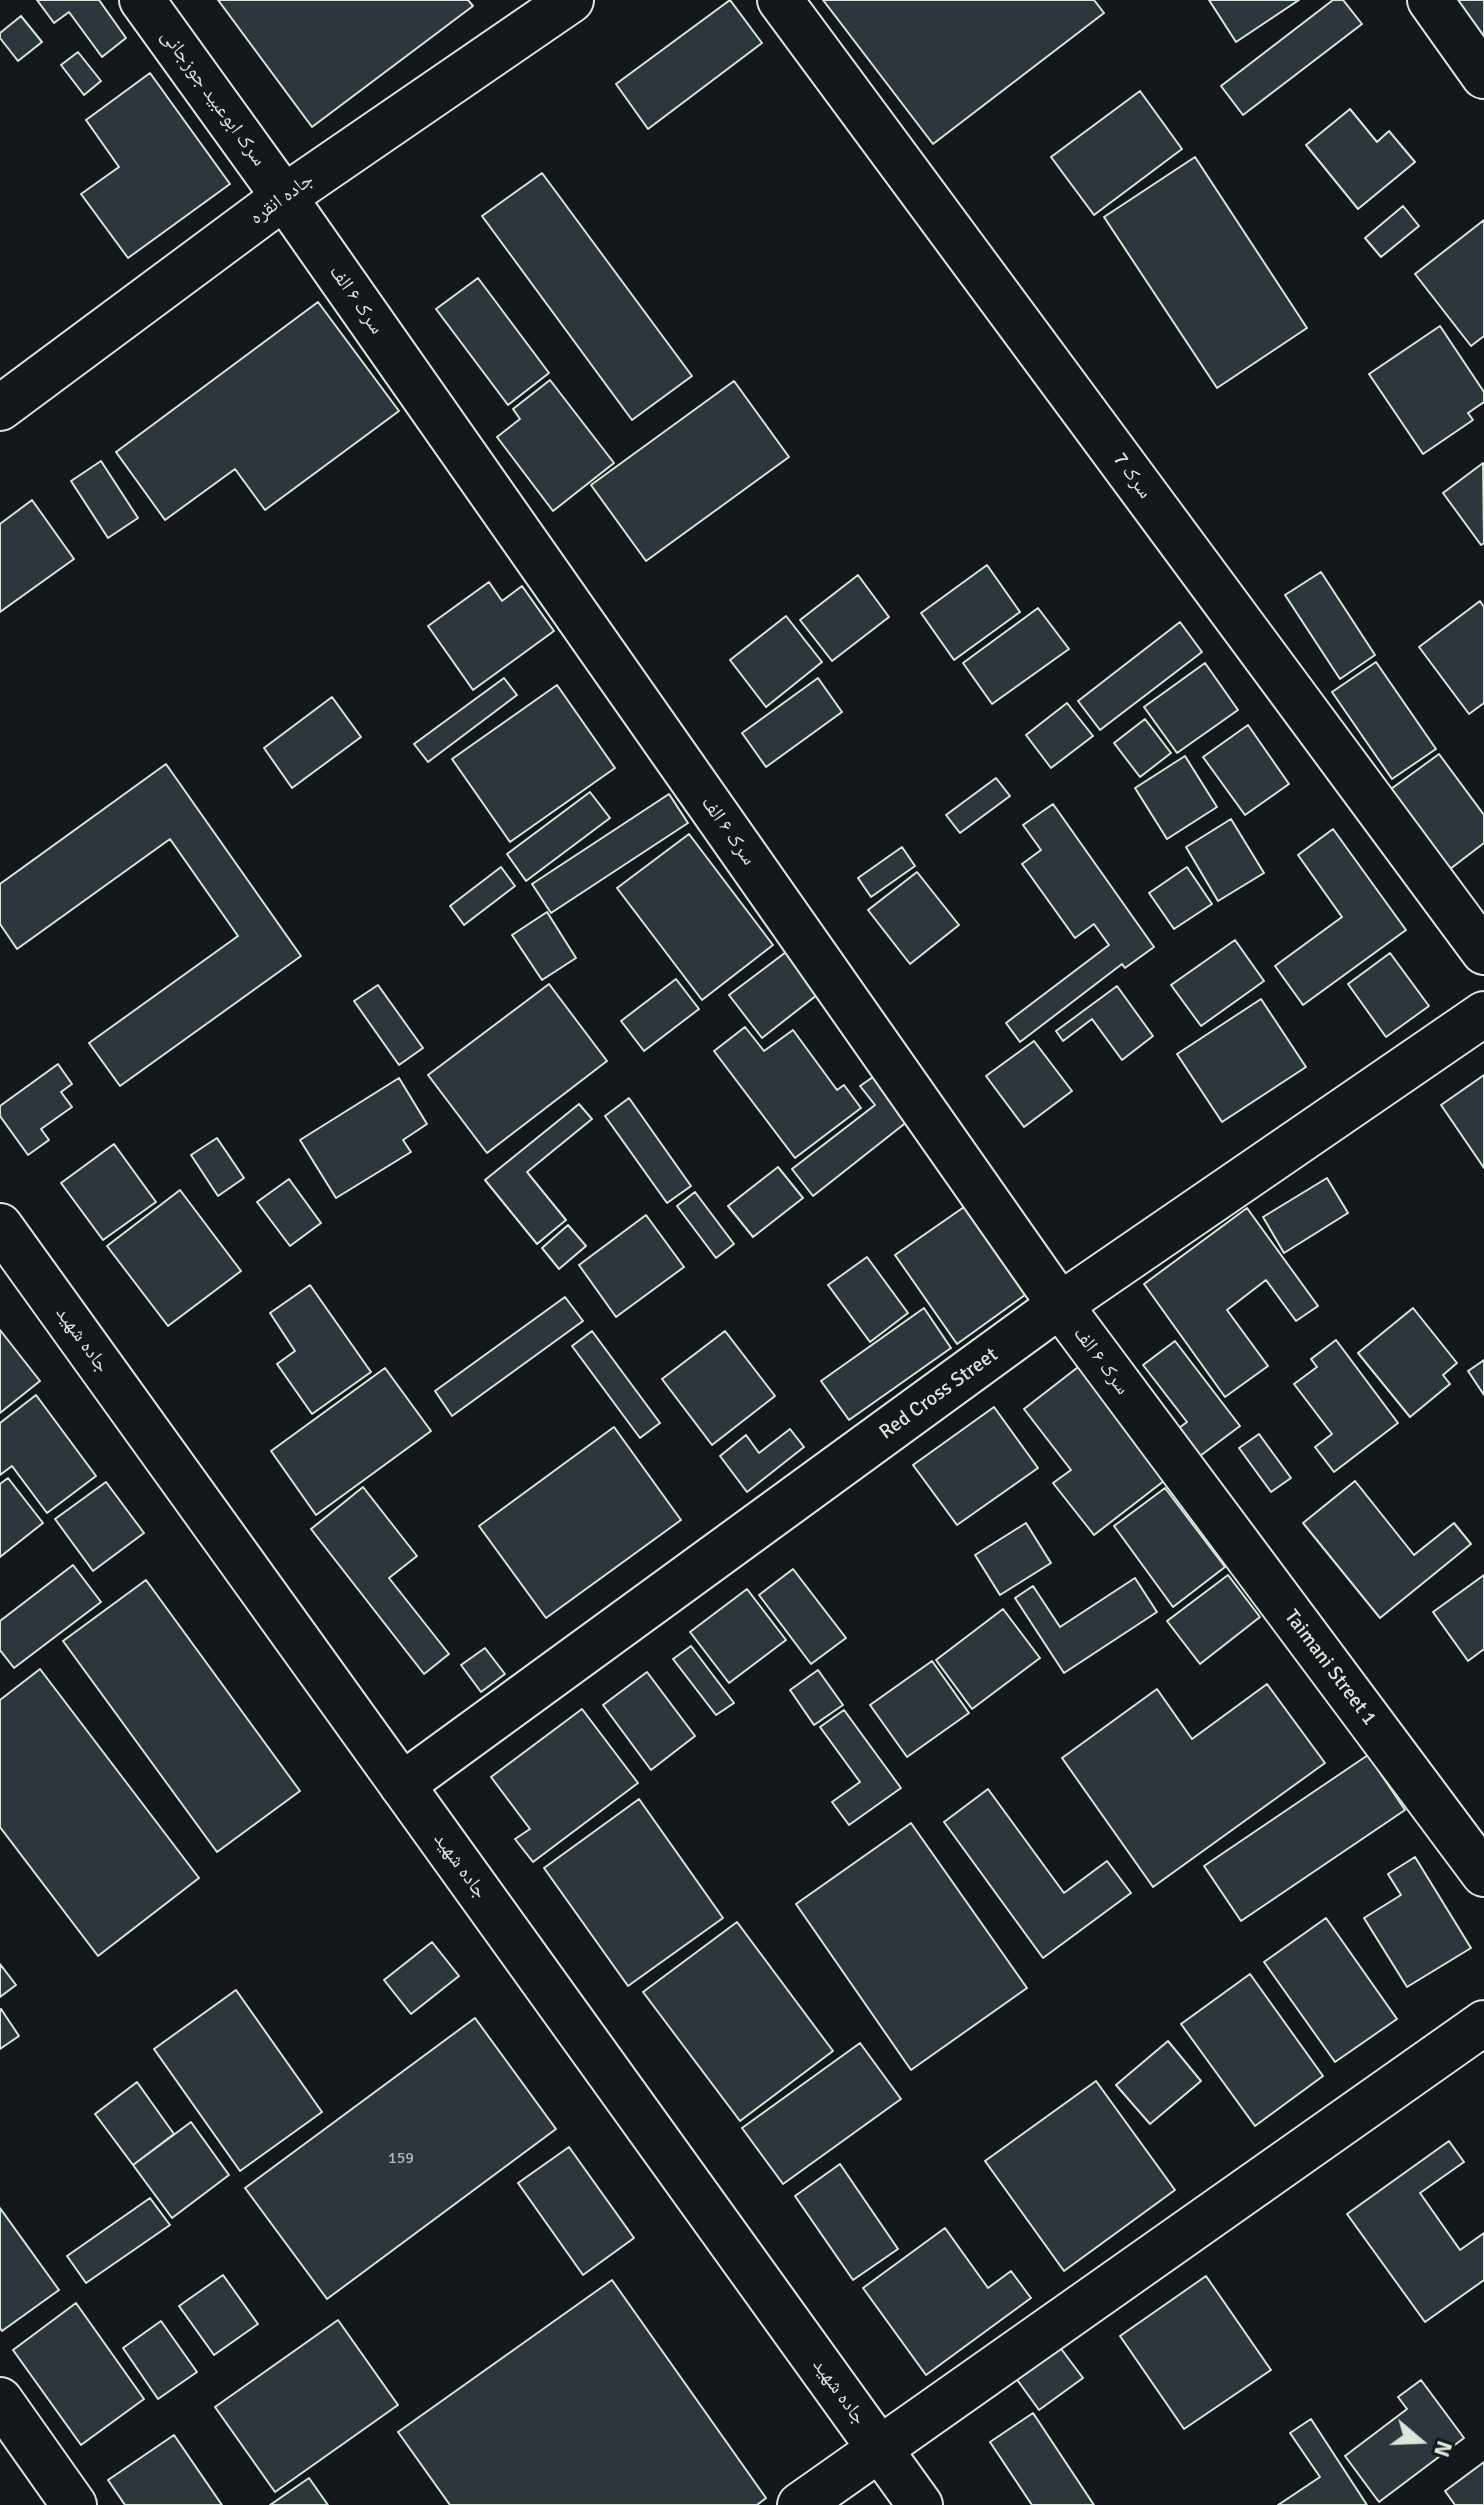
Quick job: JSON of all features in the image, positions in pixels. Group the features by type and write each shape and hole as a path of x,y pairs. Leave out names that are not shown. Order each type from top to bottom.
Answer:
{"street":[{"name":"سرک ابوعبید جوزجانی","path":"142,0 284,197"},
{"name":"جاده انقره","path":"0,408 284,197 571,0"},
{"name":"سرک 7","path":"780,0 1484,952"},
{"path":"1430,0 1484,76"},
{"name":"سرک ۶ الف","path":"284,197 1060,1305 1176,1462"},
{"name":"Red Cross Street","path":"402,1785 1060,1305 1484,1014"},
{"name":"جاده شهید","path":"8,1253 402,1785 920,2505"},
{"name":"Taimani Street 1","path":"1176,1462 1484,1874"},
{"path":"800,2505 1484,2023"},
{"path":"0,2400 74,2505"}],"building":[{"path":"37,0 99,0 126,38 102,57 69,12 54,23"},
{"path":"218,0 468,0 473,6 312,127"},
{"path":"730,0 762,43 648,129 616,84"},
{"path":"823,0 1094,0 1104,13 933,144"},
{"path":"1209,0 1299,0 1236,42"},
{"path":"1333,0 1343,0 1362,24 1243,115 1221,86"},
{"path":"1454,0 1484,0 1484,43"},
{"path":"21,16 42,42 18,61 0,38 0,33"},
{"path":"78,52 101,81 84,95 61,65"},
{"path":"150,73 230,184 128,258 81,194 119,167 86,120"},
{"path":"1140,91 1182,149 1094,215 1051,157"},
{"path":"1350,109 1377,142 1389,131 1415,162 1358,209 1306,145"},
{"path":"1195,157 1307,328 1217,388 1104,217"},
{"path":"542,173 692,376 632,420 482,216"},
{"path":"1403,206 1419,226 1381,257 1365,238"},
{"path":"1484,220 1484,336 1471,346 1415,274"},
{"path":"478,278 549,373 508,405 436,309"},
{"path":"318,302 399,411 265,510 235,469 165,520 116,452"},
{"path":"1440,326 1484,392 1484,402 1468,413 1473,420 1423,454 1369,374"},
{"path":"550,380 614,463 553,511 497,437 520,419 513,409"},
{"path":"734,381 789,457 646,561 591,485"},
{"path":"101,461 138,518 108,538 71,481"},
{"path":"1483,463 1484,543 1481,545 1443,493"},
{"path":"32,500 74,559 0,612 0,524"},
{"path":"987,565 1020,612 954,660 921,613"},
{"path":"1321,572 1375,655 1340,679 1285,595"},
{"path":"858,575 889,617 832,661 800,620"},
{"path":"489,582 502,601 522,586 554,631 473,690 428,626"},
{"path":"1480,601 1484,607 1484,703 1469,714 1419,647"},
{"path":"1038,608 1069,649 992,704 963,663"},
{"path":"786,616 822,662 766,707 730,660"},
{"path":"1180,622 1202,652 1100,730 1078,701"},
{"path":"1376,662 1436,749 1392,779 1332,692"},
{"path":"1205,663 1238,710 1177,753 1144,707"},
{"path":"504,678 517,695 428,762 414,744"},
{"path":"818,678 842,712 766,767 742,733"},
{"path":"557,685 615,768 510,842 452,759"},
{"path":"332,697 361,737 292,788 264,748"},
{"path":"1067,703 1093,736 1051,768 1026,735"},
{"path":"1145,719 1171,753 1140,777 1114,743"},
{"path":"1248,725 1289,784 1245,815 1203,757"},
{"path":"1439,754 1484,815 1484,843 1450,869 1391,789"},
{"path":"1185,756 1217,807 1167,839 1135,788"},
{"path":"166,764 301,956 120,1086 89,1043 238,936 170,839 17,949 0,924 0,884"},
{"path":"996,778 1010,796 960,833 946,815"},
{"path":"590,792 610,818 526,881 507,854"},
{"path":"669,794 688,823 551,913 532,884"},
{"path":"1053,804 1154,947 1125,968 1122,964 1020,1042 1006,1023 1109,945 1094,924 1075,938 1022,864 1041,850 1023,825"},
{"path":"1231,819 1264,873 1218,901 1186,847"},
{"path":"1333,829 1406,930 1303,1005 1275,966 1342,917 1298,855"},
{"path":"689,834 773,945 702,1000 617,888"},
{"path":"902,847 915,866 871,897 858,878"},
{"path":"501,867 515,886 464,925 450,906"},
{"path":"1187,867 1212,904 1174,929 1149,893"},
{"path":"917,872 959,925 910,964 868,910"},
{"path":"547,912 576,958 542,980 512,935"},
{"path":"1235,940 1264,981 1201,1026 1171,985"},
{"path":"790,949 822,991 762,1038 729,995"},
{"path":"1390,953 1429,1006 1386,1037 1348,984"},
{"path":"676,979 699,1009 644,1051 621,1021"},
{"path":"549,984 607,1061 487,1153 428,1075"},
{"path":"378,985 423,1048 399,1065 354,1001"},
{"path":"1117,986 1153,1036 1122,1060 1092,1019 1063,1041 1056,1031"},
{"path":"1261,999 1306,1067 1222,1122 1177,1054"},
{"path":"745,1027 764,1051 793,1030 837,1090 844,1085 861,1108 795,1158 714,1051"},
{"path":"1034,1041 1072,1091 1024,1127 986,1076"},
{"path":"58,1064 72,1084 61,1092 72,1107 41,1129 49,1140 28,1155 0,1116 0,1106"},
{"path":"1484,1075 1484,1168 1441,1105"},
{"path":"873,1077 908,1121 813,1196 792,1169 875,1105 860,1086"},
{"path":"399,1078 427,1124 403,1140 411,1152 336,1198 300,1140"},
{"path":"629,1098 691,1186 667,1203 605,1116"},
{"path":"579,1104 592,1119 527,1172 566,1220 537,1244 485,1180"},
{"path":"217,1138 244,1178 218,1196 191,1155"},
{"path":"114,1144 156,1202 103,1240 61,1183"},
{"path":"778,1167 803,1198 753,1237 728,1206"},
{"path":"1327,1178 1348,1213 1284,1253 1263,1217"},
{"path":"289,1179 321,1223 290,1246 257,1202"},
{"path":"180,1190 241,1271 168,1326 107,1246"},
{"path":"695,1192 734,1244 716,1258 677,1206"},
{"path":"964,1207 1025,1295 957,1344 895,1255"},
{"path":"1247,1208 1318,1306 1296,1321 1266,1280 1227,1310 1268,1366 1225,1397 1144,1284"},
{"path":"646,1215 684,1267 616,1317 579,1265"},
{"path":"568,1225 586,1246 559,1269 542,1248"},
{"path":"867,1257 908,1313 870,1342 828,1285"},
{"path":"310,1285 371,1372 312,1414 277,1364 295,1351 270,1313"},
{"path":"565,1297 583,1321 452,1416 435,1391"},
{"path":"924,1308 951,1348 849,1420 821,1381"},
{"path":"1413,1308 1457,1363 1443,1375 1450,1384 1410,1417 1358,1353"},
{"path":"0,1330 40,1381 0,1413"},
{"path":"592,1331 660,1423 640,1438 572,1346"},
{"path":"725,1331 775,1396 712,1445 662,1379"},
{"path":"1336,1340 1398,1423 1334,1472 1315,1447 1332,1434 1294,1384 1317,1367 1311,1359"},
{"path":"1175,1341 1240,1426 1192,1462 1171,1434 1187,1422 1143,1365"},
{"path":"1484,1360 1484,1395 1468,1371"},
{"path":"1082,1364 1169,1477 1094,1535 1053,1483 1071,1470 1024,1409"},
{"path":"385,1368 431,1431 316,1515 271,1451"},
{"path":"36,1395 96,1476 47,1513 12,1466 0,1475 0,1423"},
{"path":"994,1407 1038,1468 957,1525 913,1465"},
{"path":"614,1427 681,1520 546,1618 479,1526"},
{"path":"790,1429 804,1447 747,1492 720,1456 746,1435 759,1453"},
{"path":"1259,1434 1291,1478 1271,1492 1239,1448"},
{"path":"8,1478 43,1523 0,1557 0,1484"},
{"path":"1355,1481 1414,1555 1454,1523 1471,1544 1380,1618 1303,1523"},
{"path":"106,1482 144,1533 93,1571 55,1519"},
{"path":"363,1487 417,1556 389,1578 449,1654 424,1674 311,1529"},
{"path":"1165,1488 1225,1567 1173,1607 1114,1526"},
{"path":"1026,1523 1051,1563 1000,1595 975,1555"},
{"path":"73,1565 101,1602 14,1668 0,1650 0,1621"},
{"path":"793,1569 846,1638 811,1664 759,1595"},
{"path":"1228,1575 1260,1617 1200,1664 1167,1621"},
{"path":"1484,1575 1484,1649 1468,1661 1433,1612"},
{"path":"1135,1578 1157,1612 1064,1673 1015,1598 1033,1586 1060,1627"},
{"path":"146,1580 300,1791 217,1852 63,1641"},
{"path":"747,1589 786,1640 729,1683 690,1632"},
{"path":"1003,1609 1040,1658 972,1709 936,1660"},
{"path":"691,1646 734,1703 716,1715 673,1659"},
{"path":"485,1648 505,1674 481,1692 461,1665"},
{"path":"932,1661 969,1713 907,1757 870,1705"},
{"path":"40,1669 199,1878 98,1956 0,1827 0,1700"},
{"path":"818,1670 843,1705 814,1725 790,1690"},
{"path":"647,1672 695,1736 651,1770 603,1705"},
{"path":"1267,1684 1325,1763 1153,1887 1062,1758 1157,1689 1192,1739"},
{"path":"582,1709 638,1783 533,1862 515,1839 530,1829 491,1777"},
{"path":"844,1710 901,1788 849,1825 832,1802 860,1782 820,1727"},
{"path":"1368,1755 1405,1810 1241,1921 1204,1866"},
{"path":"988,1789 1064,1893 1107,1861 1131,1893 1043,1958 944,1822"},
{"path":"639,1799 723,1918 628,1986 544,1868"},
{"path":"911,1823 1027,1988 911,2070 796,1904"},
{"path":"1415,1857 1471,1948 1407,1987 1364,1918 1401,1895 1388,1874"},
{"path":"1326,1918 1397,2019 1335,2062 1264,1962"},
{"path":"737,1922 833,2051 740,2121 643,1992"},
{"path":"432,1942 459,1976 411,2014 384,1980"},
{"path":"0,1964 16,1985 0,1997"},
{"path":"1250,1974 1323,2076 1255,2126 1181,2024"},
{"path":"236,1990 322,2112 240,2171 154,2049"},
{"path":"0,2010 19,2036 0,2049"},
{"path":"475,2018 556,2129 327,2299 245,2188"},
{"path":"1168,2041 1201,2081 1150,2124 1116,2085"},
{"path":"860,2043 901,2099 783,2184 742,2128"},
{"path":"1096,2081 1175,2190 1064,2271 985,2161"},
{"path":"137,2082 174,2134 133,2165 95,2114"},
{"path":"191,2122 229,2175 172,2218 133,2165"},
{"path":"1449,2141 1464,2162 1420,2193 1460,2250 1484,2233 1484,2280 1425,2322 1347,2214"},
{"path":"569,2147 634,2238 583,2275 518,2183"},
{"path":"840,2164 898,2249 853,2280 795,2196"},
{"path":"150,2198 170,2225 86,2283 67,2256"},
{"path":"0,2208 59,2290 2,2331 0,2328"},
{"path":"945,2228 988,2288 1011,2271 1031,2298 926,2375 863,2288"},
{"path":"223,2275 258,2324 214,2355 179,2306"},
{"path":"1206,2276 1271,2370 1184,2429 1120,2336"},
{"path":"612,2280 766,2498 757,2505 450,2505 398,2432"},
{"path":"76,2303 144,2399 81,2445 13,2350"},
{"path":"338,2320 398,2405 275,2492 215,2407"},
{"path":"161,2321 197,2372 158,2399 123,2348"},
{"path":"1056,2342 1083,2378 1039,2410 1013,2374"},
{"path":"1421,2380 1464,2438 1379,2502 1345,2456 1407,2409 1398,2397"},
{"path":"1033,2413 1094,2505 1032,2505 990,2442"},
{"path":"1311,2419 1367,2505 1278,2505 1320,2477 1290,2433"},
{"path":"174,2435 222,2505 125,2505 108,2480"},
{"path":"1484,2462 1484,2505 1455,2505 1445,2491"},
{"path":"309,2478 328,2505 270,2505"}]}
